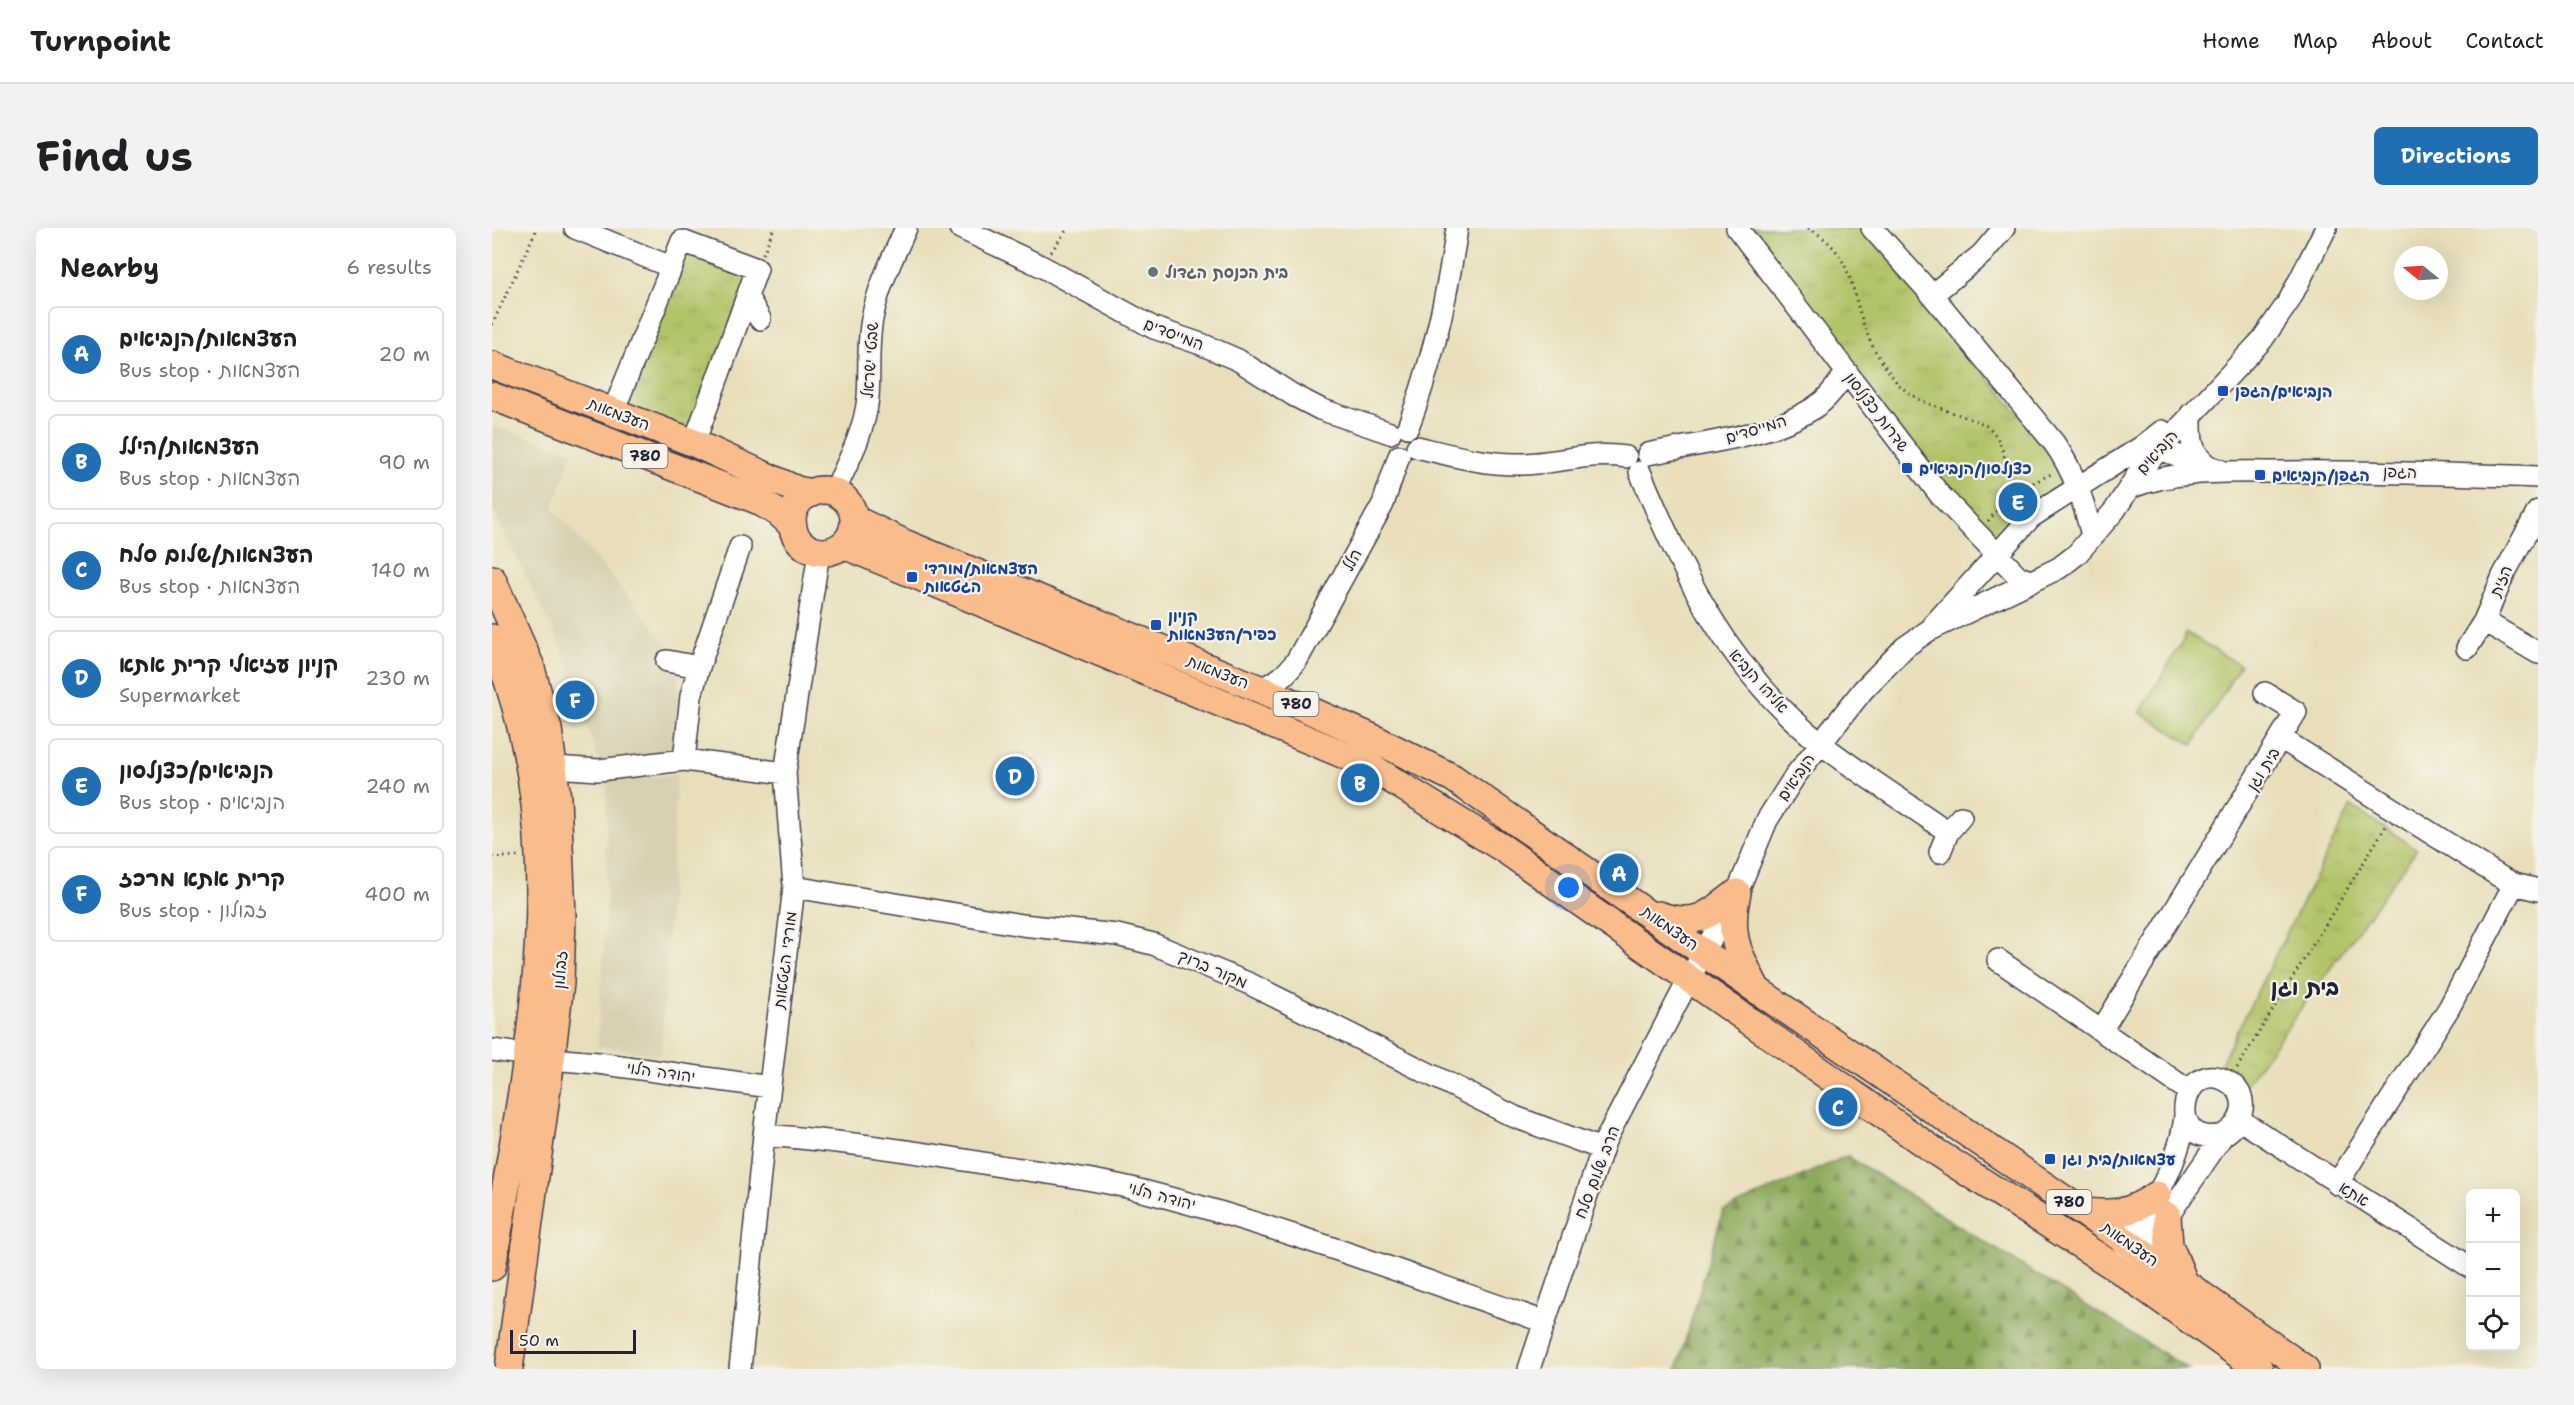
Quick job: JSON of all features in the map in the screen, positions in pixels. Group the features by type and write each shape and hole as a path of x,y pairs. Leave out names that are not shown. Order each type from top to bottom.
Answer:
{"main road":[{"name":"העצמאות","path":"492,365 694,443 796,490 823,493"},
{"name":"העצמאות","path":"496,399 757,500 780,514 793,526"},
{"path":"823,493 848,503 854,519 850,538 831,548 802,544 793,526 795,509 800,502 823,493"},
{"name":"העצמאות","path":"854,519 906,544 1316,713 1373,738 1453,778 1647,911 1757,990 2135,1247 2305,1369"},
{"name":"העצמאות","path":"831,548 1366,764 1504,849 1936,1152 2121,1271 2259,1369"},
{"name":"זבולון","path":"492,579 518,635 540,696 554,767 561,867 562,958 492,1267"},
{"name":"זבולון","path":"492,638 517,708 532,775 541,854 540,1057 509,1369"},
{"path":"1647,911 1667,918 1693,921 1714,911 1737,893"},
{"path":"1737,893 1732,916 1734,939 1757,990"},
{"path":"2083,1212 2108,1214 2162,1205 2169,1245 2184,1283"}],"street":[{"path":"574,228 671,267"},
{"name":"שבטי ישראל","path":"823,493 864,421 868,398 868,346 872,317 883,280 906,228"},
{"name":"המייסדים","path":"960,228 1041,266 1154,328 1238,360 1293,395 1320,409 1399,430"},
{"path":"1408,452 1389,447 1432,358 1444,309 1457,228"},
{"name":"שדרות כצנלסון","path":"1737,228 1940,495 1996,555 2018,576 2031,582"},
{"path":"1872,228 1932,295 2033,416 2069,466 2078,487 2092,536"},
{"path":"1932,295 1982,254 2004,228"},
{"name":"הנביאים","path":"1928,631 2024,524 2078,487 2151,448 2191,414 2262,340 2276,321 2326,228"},
{"path":"613,412 682,241 757,269 694,443"},
{"path":"747,296 760,319"},
{"name":"המייסדים","path":"1408,452 1519,465 1559,462 1599,455 1638,461 1780,424 1822,402 1847,372"},
{"name":"הנביאים","path":"1704,952 1737,893 1767,820 1820,742 1863,690 1905,647 1928,631 2059,568 2076,555 2115,510 2142,468 2151,448 2212,391"},
{"path":"2191,414 2192,438 2198,459 2219,470"},
{"name":"הגפן","path":"2151,448 2219,470"},
{"name":"הלל","path":"1258,689 1273,684 1285,676 1297,660 1383,504 1408,452"},
{"name":"אליהו הנביא","path":"1638,461 1688,580 1725,642 1775,701 1820,742 1955,824 1940,852"},
{"name":"הגפן","path":"2129,488 2150,479 2219,470 2374,471 2538,477"},
{"name":"הזית","path":"2467,648 2484,621 2503,576 2538,511"},
{"path":"684,760 692,696 699,667 740,547"},
{"name":"מורדי הגטאות","path":"740,1369 764,1135 794,887 785,773 831,548"},
{"path":"2484,621 2538,653"},
{"path":"1297,660 1296,680 1300,694 1316,713"},
{"path":"667,661 699,667"},
{"path":"2265,693 2296,712 2282,739"},
{"name":"בית וגן","path":"2102,1031 2282,739 2395,812 2514,884 2538,890"},
{"path":"554,767 599,770 684,760 785,773"},
{"path":"2337,1184 2449,1008 2514,884"},
{"name":"מקור ברוך","path":"794,887 1022,925 1117,935 1153,944 1250,984 1515,1117 1602,1149"},
{"name":"הרב שלום סלח","path":"1529,1369 1602,1149 1704,952"},
{"path":"1998,960 2189,1091"},
{"name":"יהודה הלוי","path":"492,1050 770,1087"},
{"path":"2162,1205 2181,1144 2184,1107 2193,1085 2207,1078 2222,1079 2229,1082 2241,1099 2240,1120 2223,1135 2216,1137 2201,1134 2189,1124 2185,1116"},
{"name":"אתא","path":"2240,1120 2466,1265"},
{"name":"יהודה הלוי","path":"764,1135 822,1139 1099,1180 1130,1187 1250,1222 1545,1322"},
{"path":"2121,1271 2162,1205 2223,1135"}],"path":[{"path":"492,325 537,228"},
{"path":"757,269 774,228"},
{"path":"1041,266 1068,228"},
{"path":"1810,228 1835,248 1843,261 1868,336 1893,378 1918,399 1983,423 1994,433 2008,469 2011,494 2024,524"},
{"path":"1977,535 2011,494 2069,466"},
{"path":"2229,1082 2395,812"}],"shaded area":[{"path":"492,425 573,452 553,508 679,657 675,753 598,760 562,648 492,508"},
{"path":"677,775 661,1056 597,1046 606,913 607,779"}],"green space":[{"path":"1739,228 1863,228 2060,463 2065,487 1999,543 1964,513"},
{"path":"685,247 750,271 691,432 620,403"},
{"path":"2187,633 2240,665 2193,745 2140,713"},
{"path":"2351,806 2417,849 2242,1090 2216,1073"},
{"path":"1847,1156 2188,1369 1677,1369 1723,1211"}],"place":[{"name":"בית הכנסת הגדול","path":"1153,272"},
{"name":"הנביאים/הגפן","path":"2223,391"},
{"name":"כצנלסון/הנביאים","path":"1907,468"},
{"name":"הגפן/הנביאים","path":"2260,475"},
{"name":"הנביאים/כצנלסון","path":"2018,502"},
{"name":"העצמאות/מורדי הגטאות","path":"912,577"},
{"name":"קניון כפיר/העצמאות","path":"1156,625"},
{"name":"קרית אתא מרכז","path":"575,700"},
{"name":"קניון עזיאלי קרית אתא","path":"1015,776"},
{"name":"העצמאות/הילל","path":"1360,783"},
{"name":"העצמאות/הנביאים","path":"1619,873"},
{"name":"העצמאות/שלום סלח","path":"1838,1107"},
{"name":"עצמאות/בית וגן","path":"2050,1159"}],"district":[{"name":"בית וגן","path":"2305,987"}]}
